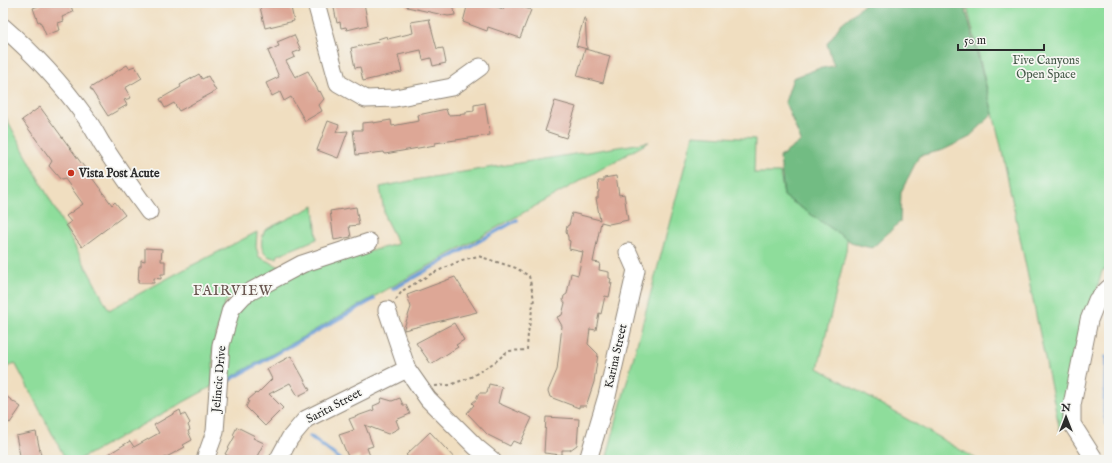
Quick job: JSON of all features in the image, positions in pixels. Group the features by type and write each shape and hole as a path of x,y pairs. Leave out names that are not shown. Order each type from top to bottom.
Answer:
{"street":[{"path":"316,3 338,83 366,99 395,98 452,87 480,67"},
{"path":"3,27 25,46 57,80 85,116 148,212"},
{"name":"Jelincic Drive","path":"206,460 216,432 221,345 231,309 244,295 302,264 369,242"},
{"name":"Karina Street","path":"588,460 607,396 636,270 628,252"},
{"path":"1094,460 1072,424 1072,406 1089,320 1097,300 1109,288"},
{"path":"388,310 406,369 428,399 476,447 492,460"},
{"name":"Sarita Street","path":"278,460 290,438 306,419 406,369"}],"path":[{"path":"388,310 402,291 431,274 462,260 478,256 516,268 529,276 534,299 527,350 508,352 471,377 450,385 420,388"}],"green space":[{"path":"866,3 964,3 993,114 968,138 943,150 919,156 901,192 900,222 872,248 854,244 784,196 780,157 801,141 785,102 793,78 817,69 834,66 827,44 841,24"},
{"name":"Five Canyons Open Space","path":"966,3 1109,3 1109,267 1102,271 1060,431 1001,146"},
{"path":"3,112 109,310 257,232 256,247 259,257 280,267 225,302 213,347 213,386 78,460 66,460 15,363 3,369"},
{"path":"693,135 755,139 754,173 780,173 784,196 847,239 846,251 818,368 978,460 606,460"},
{"path":"649,142 226,380 225,339 245,299 322,263 398,244 385,218 380,187 420,179"},
{"path":"314,206 317,239 278,255 277,258 271,257 264,253 262,249 262,240 265,230"}],"building":[{"path":"40,3 70,3 73,12 62,17 64,21 58,23 60,30 46,35 40,21 38,22 33,8 41,5"},
{"path":"259,3 290,3 294,21 265,28"},
{"path":"333,3 364,3 368,25 347,30 346,27 341,28 340,22 337,23"},
{"path":"408,3 453,3 455,15 448,16 407,7"},
{"path":"468,3 485,3 503,9 505,3 511,3 531,10 520,38 488,27 487,31 463,22"},
{"path":"585,18 587,49 576,46"},
{"path":"429,19 437,49 443,48 446,63 433,66 431,58 423,60 421,50 398,55 402,72 363,81 360,67 355,68 351,48 379,42 378,39 387,36 388,39 413,33 411,22"},
{"path":"294,35 301,50 293,53 295,57 286,61 295,77 308,71 324,99 319,105 322,111 305,121 291,97 284,101 280,92 272,96 266,83 279,77 268,51 279,46 277,42"},
{"path":"585,49 610,56 603,83 577,76"},
{"path":"127,65 129,68 135,66 142,78 125,88 131,98 124,100 127,105 108,116 90,88"},
{"path":"199,74 202,79 208,76 216,91 179,111 174,103 165,108 160,99 181,87 180,85"},
{"path":"555,101 576,107 566,138 545,131"},
{"path":"485,103 490,135 435,143 435,145 385,154 384,152 356,155 353,130 362,130 362,123 391,120 392,126 419,121 418,115 446,109 448,115 466,114 466,112 474,111 474,105"},
{"name":"Vista Post Acute","path":"40,107 112,205 115,202 125,215 82,247 66,225 71,222 66,216 83,204 65,179 61,180 49,166 52,161 22,120"},
{"path":"328,121 339,125 336,132 348,131 338,158 317,150"},
{"path":"616,176 619,195 624,194 628,220 609,224 601,222 593,262 600,263 599,270 609,272 609,278 611,279 610,283 612,283 609,297 605,296 601,314 599,313 596,330 590,329 588,344 598,354 594,382 586,406 579,406 579,408 550,397 548,391 557,370 562,326 557,317 562,315 565,303 563,300 564,296 567,294 571,273 578,275 583,252 569,249 570,241 568,240 566,232 572,213 600,220 596,198 598,198 599,192 598,181 604,181 604,178"},
{"path":"356,207 359,225 349,226 351,237 334,240 330,211"},
{"path":"145,248 162,249 161,261 165,261 165,274 161,274 161,279 154,278 154,283 138,283 139,266 141,266 141,260 145,261"},
{"path":"455,277 477,312 404,330 411,307 407,295"},
{"path":"454,323 464,340 456,345 458,347 431,364 416,343"},
{"path":"291,356 310,390 298,396 290,383 269,394 283,408 265,426 246,407 249,401 248,400 256,393 257,394 272,379 267,369"},
{"path":"489,384 502,387 498,403 532,418 520,444 513,441 510,446 488,435 467,413 474,405 472,403 477,399 479,393 487,393"},
{"path":"3,394 21,407 10,423 3,418"},
{"path":"382,398 392,401 400,398 403,405 406,405 410,414 396,420 399,428 388,434 365,425 373,446 367,448 370,456 361,460 359,455 349,459 339,435 354,430 349,419 374,410 373,406 380,403"},
{"path":"180,410 182,416 185,414 190,423 188,425 190,430 188,431 192,440 183,445 185,447 161,460 99,460 130,441 134,447 159,433 154,425"},
{"path":"546,417 579,419 577,445 570,450 562,450 562,455 544,453"},
{"path":"237,427 255,436 253,438 264,443 255,460 236,460 225,454 235,436 233,435"},
{"path":"36,432 42,460 21,460 16,436"},
{"path":"430,432 456,460 412,460 406,455"}],"waterway":[{"path":"393,289 517,220"},
{"path":"228,381 374,299"},
{"path":"1106,357 1104,412 1109,433"},
{"path":"310,436 341,460"}],"place":[{"name":"Vista Post Acute","path":"71,173"}],"district":[{"name":"FAIRVIEW","path":"233,291"}]}
